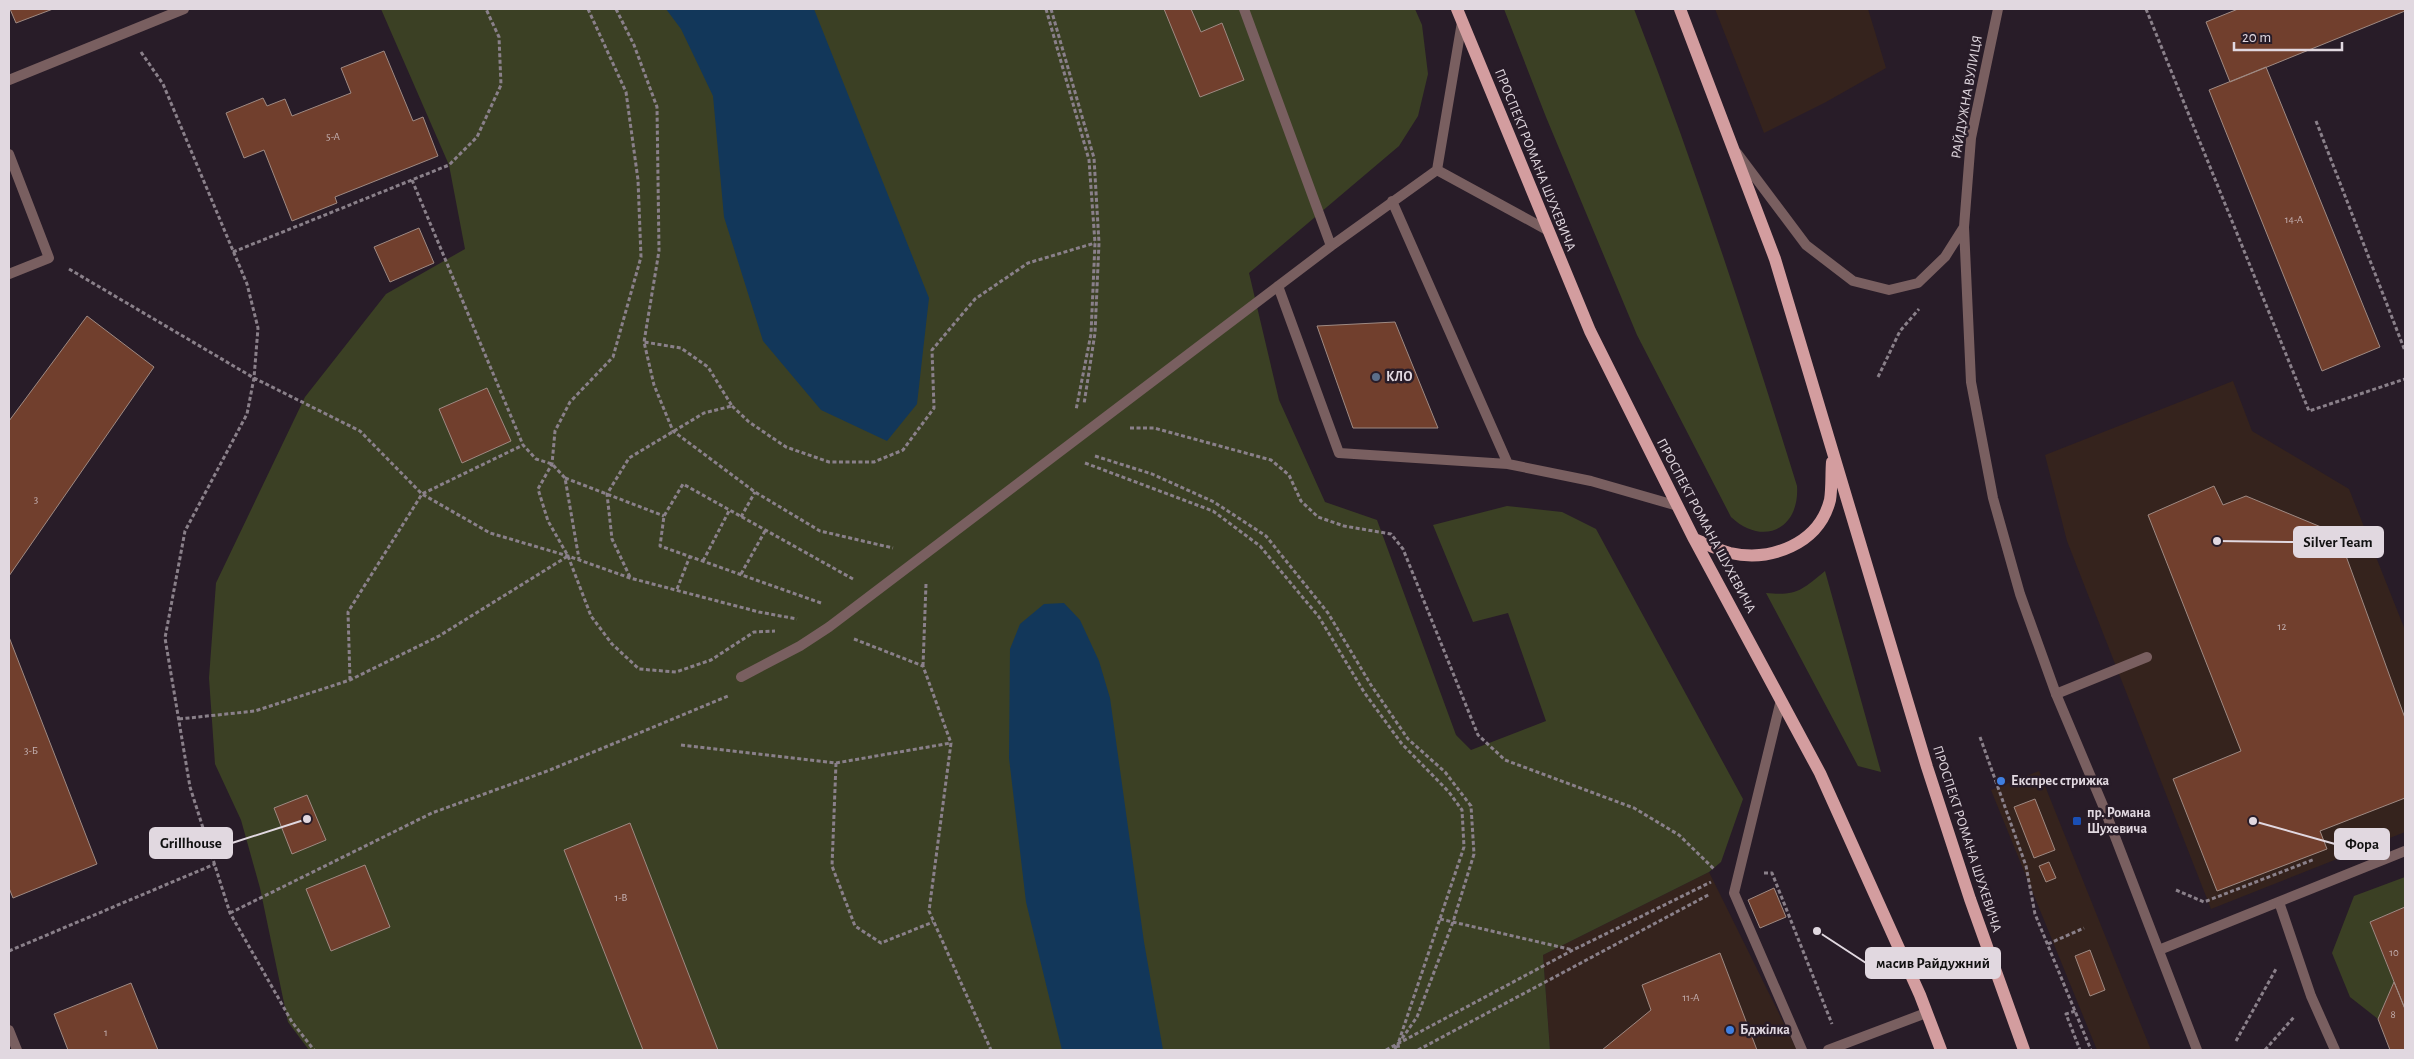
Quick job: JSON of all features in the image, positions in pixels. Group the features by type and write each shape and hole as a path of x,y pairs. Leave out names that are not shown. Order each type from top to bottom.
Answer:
{"main road":[{"name":"ПРОСПЕКТ РОМАНА ШУХЕВИЧА","path":"1457,9 1590,331 1694,539 1820,773 1941,1050"},
{"name":"ПРОСПЕКТ РОМАНА ШУХЕВИЧА","path":"1680,9 1775,259 1927,767 1970,899 2024,1050"},
{"path":"1694,539 1730,553 1762,555 1796,546 1817,528 1830,500 1832,453"}],"street":[{"path":"9,80 184,9"},
{"path":"1244,9 1331,246"},
{"name":"РАЙДУЖНА ВУЛИЦЯ","path":"1732,146 1806,244 1853,281 1889,290 1918,283 1945,257 1964,228 1971,138 1998,9"},
{"path":"741,677 800,646 829,627 1081,440 1331,246 1437,170 1462,22"},
{"path":"9,154 49,258 9,274"},
{"path":"1437,170 1549,232"},
{"path":"1392,201 1508,464"},
{"path":"1964,228 1971,382 1993,498 2020,594 2056,694 2107,817 2197,1050"},
{"path":"1278,286 1339,453 1508,464 1591,481 1678,506"},
{"path":"2056,694 2147,657"},
{"path":"1781,700 1734,893 1802,1050"},
{"path":"2159,950 2405,851"},
{"path":"2279,902 2311,996 2335,1050"},
{"path":"1828,1050 1926,1013"},
{"path":"9,1030 17,1050"}],"path":[{"path":"232,252 449,165 477,137 501,85 498,36 486,9"},
{"path":"588,9 626,92 638,180 641,257 613,357 570,402 555,431 552,464 538,489 548,521 568,556 591,616 612,644 639,670 676,672 711,660 754,632 778,631 800,646"},
{"path":"616,9 634,45 657,107 659,251 644,342 654,385 673,431 755,492 820,531 918,553 927,566 923,666 950,743 929,911 991,1050"},
{"path":"1046,9 1089,160 1094,243 1091,334 1075,415"},
{"path":"1051,9 1094,158 1099,243 1095,333 1081,440 1072,453 1086,464 1212,511 1260,546 1319,617 1364,692 1402,744 1449,792 1462,810 1464,847 1398,1044 1399,1050"},
{"path":"2146,9 2309,411 2405,379"},
{"path":"127,32 164,84 232,252 248,284 258,328 254,378 247,414 185,531 165,638 190,787 230,913 292,1022 314,1050"},
{"path":"2316,122 2405,351"},
{"path":"412,180 523,445 536,459 552,464 565,478 664,516"},
{"path":"644,342 681,348 708,367 732,406 749,422 786,447 829,462 874,462 903,450 934,408 932,350 975,299 1028,263 1094,243"},
{"path":"49,258 254,378 360,431 422,494 490,533 568,556 630,578 759,612 803,620"},
{"path":"1878,376 1900,331 1921,306 1925,277"},
{"path":"630,578 612,540 607,494 629,458 704,413 732,406"},
{"path":"1128,428 1154,428 1271,460 1289,475 1301,501 1318,517 1344,526 1391,534 1403,549 1478,735 1505,760 1634,808 1679,835 1715,870"},
{"path":"1081,440 1096,457 1152,474 1214,502 1266,536 1328,613 1371,685 1408,739 1445,772 1470,806 1474,854 1453,922 1417,1017 1394,1050"},
{"path":"350,680 348,612 422,494 523,445"},
{"path":"565,478 579,560"},
{"path":"830,606 660,546 664,516 683,484 860,583"},
{"path":"741,517 755,492"},
{"path":"703,561 729,511"},
{"path":"741,574 765,531"},
{"path":"179,720 255,711 350,680 439,636 568,556"},
{"path":"677,590 690,556"},
{"path":"846,636 923,666"},
{"path":"230,913 432,813 550,770 731,695"},
{"path":"1980,737 2026,866 2035,914 2091,1050"},
{"path":"681,745 836,763 950,743"},
{"path":"836,763 832,866 855,926 881,943 933,922"},
{"path":"2176,890 2204,902 2323,856"},
{"path":"9,951 214,864"},
{"path":"1762,873 1772,873 1836,1032"},
{"path":"1386,1050 1573,950 1714,881"},
{"path":"1418,1050 1716,891"},
{"path":"1440,919 1573,950"},
{"path":"2048,944 2084,928"},
{"path":"2236,1041 2292,940"},
{"path":"2265,1050 2311,996"},
{"path":"2075,1011 2066,1014 2080,1050"}],"shaded area":[{"path":"1715,9 1868,9 1886,68 1826,102 1764,133"},
{"path":"2233,381 2252,431 2349,489 2405,630 2405,832 2211,909 2067,541 2045,455"},
{"path":"2039,771 2151,1050 2097,1050 1991,790"},
{"path":"1709,872 1797,1050 1550,1050 1543,955"}],"green space":[{"path":"381,9 1415,9 1422,25 1428,74 1418,116 1399,146 1249,273 1279,400 1325,502 1377,520 1456,735 1471,750 1546,721 1508,613 1473,622 1433,525 1507,506 1562,512 1596,529 1743,799 1721,862 1709,872 1543,955 1550,1050 309,1050 288,1022 260,888 241,820 215,764 209,678 216,583 305,397 386,294 465,249 449,165"},
{"path":"1504,9 1634,9 1720,246 1797,486 1796,501 1792,513 1786,523 1777,529 1767,532 1755,531 1743,526 1731,517 1637,335 1546,117"},
{"path":"1825,571 1881,772 1858,766 1766,593 1785,594 1798,590"},
{"path":"2405,877 2405,907 2370,922 2394,982 2378,1019 2350,997 2332,953 2354,896"}],"water":[{"path":"666,9 814,9 929,298 917,404 887,441 821,410 763,341 724,217 713,96 681,29"},
{"path":"1064,603 1080,620 1099,661 1110,698 1144,942 1163,1050 1062,1050 1026,902 1009,758 1010,649 1020,624 1044,604"}],"building":[{"path":"10,9 53,9 16,23"},
{"path":"1164,9 1191,9 1201,32 1222,23 1244,80 1200,97"},
{"path":"2238,9 2405,9 2405,11 2230,82 2206,22"},
{"path":"384,51 413,121 423,117 438,156 335,197 337,203 292,221 264,150 244,158 226,113 263,98 267,106 285,99 292,116 351,93 341,68"},
{"path":"2266,67 2380,347 2322,371 2209,90"},
{"path":"419,228 434,263 390,282 374,247"},
{"path":"87,316 154,367 9,576 9,421"},
{"name":"КЛО","path":"1395,322 1438,428 1353,428 1317,326"},
{"path":"487,388 511,441 462,463 439,409"},
{"path":"2214,486 2223,505 2246,496 2338,534 2405,718 2405,798 2320,831 2327,849 2217,891 2173,779 2241,751 2148,515"},
{"path":"9,637 97,864 13,898 9,888"},
{"path":"307,795 326,840 292,854 274,808"},
{"path":"2035,799 2055,850 2034,858 2014,807"},
{"path":"630,823 718,1050 643,1050 564,850"},
{"path":"2049,862 2056,878 2046,882 2039,866"},
{"path":"365,865 390,927 331,951 306,889"},
{"path":"1774,888 1786,917 1760,928 1748,900"},
{"path":"2405,907 2405,1009 2370,922"},
{"path":"2090,950 2105,990 2090,996 2075,956"},
{"path":"1720,953 1757,1050 1602,1050 1651,1010 1642,985"},
{"path":"2394,982 2405,1009 2405,1050 2390,1050 2378,1019"},
{"path":"131,983 158,1050 68,1050 54,1014"}],"place":[{"name":"КЛО","path":"1376,377"},
{"name":"Silver Team","path":"2217,541"},
{"name":"Експрес стрижка","path":"2001,781"},
{"name":"Grillhouse","path":"307,819"},
{"name":"пр. Романа Шухевича","path":"2077,821"},
{"name":"Фора","path":"2253,821"},
{"name":"масив Райдужний","path":"1817,931"},
{"name":"Бджілка","path":"1730,1030"}]}
